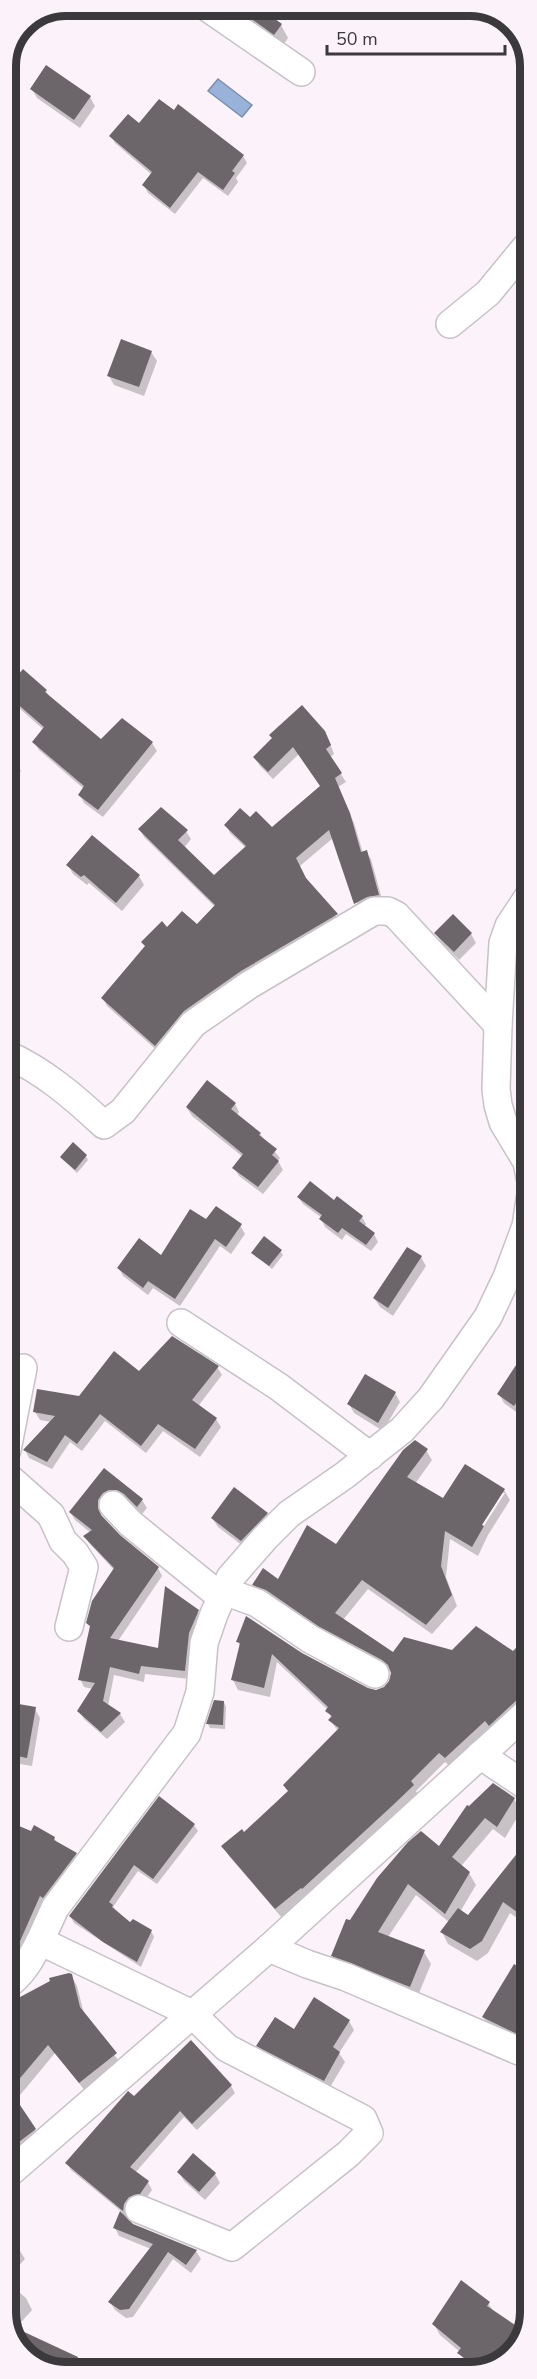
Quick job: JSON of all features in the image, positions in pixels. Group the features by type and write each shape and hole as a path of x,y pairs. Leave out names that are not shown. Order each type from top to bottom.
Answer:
{"street":[{"path":"220,16 301,72"},
{"path":"450,324 488,292 520,254"},
{"path":"520,909 509,926 503,943 498,1025 498,1105 503,1122 520,1150"},
{"path":"16,1059 44,1074 81,1103 104,1125 123,1112 193,1024 249,985 374,911 381,910 396,915 498,1025"},
{"path":"16,1975 33,1956 55,1908 187,1733 200,1692 204,1643 230,1578 289,1514 402,1430 431,1398 488,1317 520,1242"},
{"path":"182,1323 279,1387 370,1456"},
{"path":"16,1404 23,1368"},
{"path":"16,1484 51,1515 63,1541 75,1552 84,1567 69,1627"},
{"path":"113,1505 158,1546 222,1594 257,1603 310,1639 375,1674"},
{"path":"16,2167 269,1948 520,1718"},
{"path":"480,1755 520,1781"},
{"path":"40,1941 192,2014 227,2048 363,2118 369,2133 348,2154 232,2247 139,2209"},
{"path":"269,1948 346,1977 519,2051"}],"water":[{"path":"218,79 252,105 242,117 208,91"}],"building":[{"path":"248,16 272,17 282,24 274,35"},
{"path":"46,65 91,96 74,120 30,89"},
{"path":"159,99 174,110 178,104 244,155 232,171 235,173 223,190 198,172 170,208 142,185 152,172 109,136 128,114 139,123"},
{"path":"121,339 152,351 139,387 107,376"},
{"path":"23,669 47,690 45,692 101,739 122,718 153,742 98,810 78,795 84,786 32,742 44,727 16,703 16,677"},
{"path":"302,705 325,731 331,745 326,749 342,773 335,778 350,813 361,852 367,850 379,895 367,897 354,904 329,830 296,858 306,878 338,914 241,971 184,1011 155,1046 101,998 145,946 141,942 162,921 167,927 182,911 197,924 215,905 138,829 161,807 188,830 178,840 214,875 246,846 224,825 240,808 250,817 256,811 272,827 320,786 293,747 268,772 253,757 272,738 269,735"},
{"path":"92,835 140,875 116,903 84,875 81,877 66,865"},
{"path":"453,914 472,933 454,952 434,933"},
{"path":"207,1080 236,1103 231,1109 277,1149 272,1155 279,1161 258,1187 232,1168 243,1154 186,1107"},
{"path":"73,1142 87,1155 75,1170 60,1157"},
{"path":"310,1181 334,1200 337,1196 363,1216 359,1221 375,1233 366,1245 342,1228 338,1233 319,1219 322,1215 297,1197"},
{"path":"216,1206 242,1224 226,1247 215,1239 175,1299 148,1281 143,1288 117,1268 139,1238 161,1255 190,1209 206,1219"},
{"path":"264,1236 282,1250 269,1266 251,1253"},
{"path":"407,1247 422,1256 388,1308 373,1298"},
{"path":"172,1336 219,1366 192,1400 217,1418 195,1449 158,1424 141,1446 100,1414 77,1444 65,1435 47,1462 23,1450 55,1416 33,1412 37,1389 79,1396 114,1351 139,1371"},
{"path":"518,1362 520,1363 520,1397 514,1406 497,1394"},
{"path":"365,1374 396,1392 378,1423 347,1404"},
{"path":"415,1440 428,1449 407,1477 443,1498 465,1464 505,1489 482,1525 484,1526 472,1547 445,1531 441,1566 452,1595 426,1625 362,1580 335,1613 393,1652 404,1637 452,1650 476,1626 513,1651 520,1644 520,1697 489,1726 485,1721 445,1758 439,1753 411,1781 414,1785 392,1806 302,1889 275,1909 221,1846 242,1829 244,1832 288,1791 283,1785 339,1728 328,1720 332,1716 325,1711 328,1707 272,1654 264,1688 231,1680 240,1643 236,1642 246,1616 302,1653 368,1688 376,1690 384,1687 391,1673 388,1665 382,1660 318,1626 266,1590 252,1585 263,1568 278,1579 307,1525 336,1544 403,1450"},
{"path":"104,1468 143,1499 137,1507 124,1494 117,1490 109,1490 103,1493 98,1500 101,1515 120,1535 159,1567 110,1638 158,1648 165,1586 199,1610 189,1633 185,1671 141,1666 139,1674 110,1667 103,1701 121,1713 101,1732 77,1711 95,1683 78,1680 90,1626 86,1623 92,1601 114,1568 83,1536 92,1530 69,1512"},
{"path":"234,1487 268,1513 241,1541 211,1518"},
{"path":"214,1700 224,1701 223,1725 206,1724"},
{"path":"16,1704 36,1707 27,1758 16,1756"},
{"path":"493,1783 515,1798 497,1827 485,1818 452,1857 470,1872 445,1914 408,1884 378,1932 425,1950 410,1987 331,1956 346,1919 350,1920 377,1878 408,1842 421,1831 439,1846 467,1805 469,1806"},
{"path":"159,1796 195,1824 153,1879 134,1865 109,1902 130,1922 133,1919 152,1930 137,1962 103,1942 69,1916"},
{"path":"16,1825 31,1831 34,1825 77,1853 43,1898 40,1896 16,1950"},
{"path":"520,1850 520,1914 503,1902 482,1941 470,1949 440,1932 458,1908 468,1915"},
{"path":"514,1964 520,1968 520,2036 482,2017"},
{"path":"72,1974 80,2007 117,2053 79,2083 48,2045 16,2083 16,1999 50,1981 49,1978"},
{"path":"314,1997 350,2020 333,2047 340,2052 324,2081 256,2046 275,2017 294,2029"},
{"path":"191,2040 232,2085 192,2124 180,2111 130,2167 149,2181 140,2194 129,2197 124,2204 123,2211 65,2163 128,2091 134,2096"},
{"path":"16,2099 36,2129 16,2144"},
{"path":"193,2153 216,2173 199,2192 177,2172"},
{"path":"120,2211 133,2224 197,2250 186,2265 168,2252 129,2309 120,2310 108,2302 153,2244 113,2228"},
{"path":"461,2280 490,2302 487,2306 518,2327 510,2343 495,2356 480,2362 470,2362 457,2353 461,2348 432,2324"},
{"path":"20,2330 78,2357 76,2362 48,2359 27,2343"}]}
